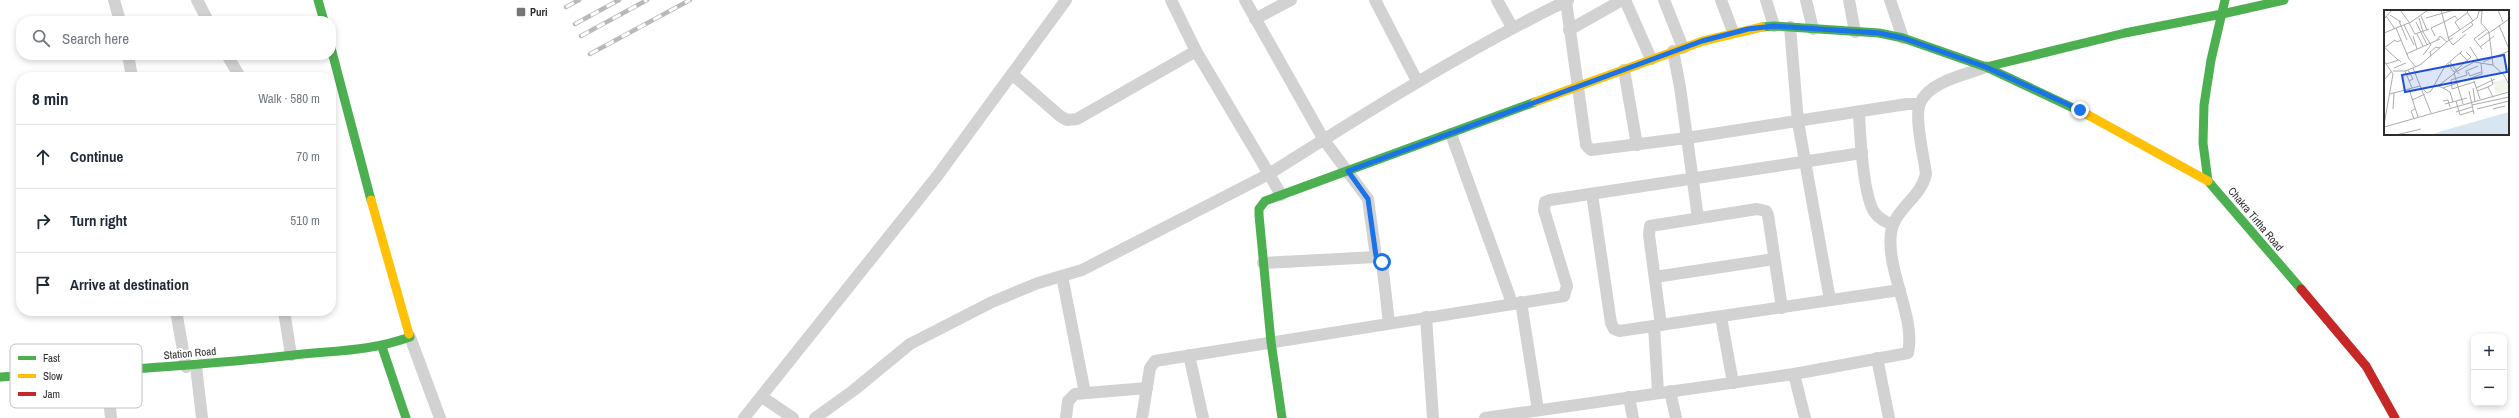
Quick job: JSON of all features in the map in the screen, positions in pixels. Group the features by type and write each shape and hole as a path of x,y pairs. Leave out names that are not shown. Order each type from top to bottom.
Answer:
{"main road":[{"path":"318,0 323,16"},
{"path":"2208,181 2204,150 2203,120 2222,14 2226,0"},
{"path":"1986,67 2125,33 2284,0"},
{"path":"1282,418 1271,342 1263,263 1259,209 1265,201 1452,134 1678,49 1733,32 1774,26 1855,32 1903,38 1986,67 2080,110 2208,181"},
{"path":"334,60 398,300 410,338"},
{"name":"Chakra Tirtha Road","path":"2208,181 2366,366 2395,418"},
{"name":"Station Road","path":"142,372 193,368 326,351 347,353 382,347 410,338"},
{"path":"382,347 406,418"},
{"path":"193,368 326,360 347,353"},
{"name":"Station Road","path":"0,377 10,377"},
{"path":"0,386 10,385"}],"street":[{"path":"114,0 119,16"},
{"path":"197,0 205,16"},
{"path":"744,418 938,175 1066,0"},
{"path":"1171,0 1196,51 1281,195"},
{"path":"1245,0 1324,140 1368,199 1376,256 1382,262 1389,323"},
{"path":"1255,19 1291,0"},
{"path":"1374,0 1417,80"},
{"path":"1497,0 1512,28"},
{"path":"815,418 854,390 910,344 992,302 1082,270 1269,174 1417,80 1567,0 1569,30 1588,148 1597,150 1637,145 1859,113 1908,104 1920,104"},
{"path":"1569,30 1624,0 1651,59"},
{"path":"1664,0 1678,49 1687,138 1698,218"},
{"path":"1721,0 1733,32"},
{"path":"1766,0 1774,26"},
{"path":"1806,0 1813,29"},
{"path":"1849,0 1855,32"},
{"path":"1890,0 1903,38"},
{"path":"1790,27 1798,122 1830,300"},
{"path":"1012,74 1060,116 1067,120 1077,119 1196,51"},
{"path":"129,60 131,72"},
{"path":"230,60 237,72"},
{"path":"1485,418 1794,374 1908,353 1909,336 1900,290 1890,251 1893,225 1924,182 1926,174 1919,116 1920,104 1924,97 1938,85 1986,67"},
{"path":"1624,70 1637,145"},
{"path":"1859,113 1862,153 1871,205 1874,213 1893,225"},
{"path":"1452,134 1516,302 1538,410"},
{"path":"1142,418 1150,368 1155,361 1516,302 1560,297 1567,292 1567,286 1544,210 1545,202 1862,153"},
{"path":"1592,194 1612,327 1619,331 1900,290"},
{"path":"1676,418 1664,392 1655,277 1649,235 1650,226 1757,209 1766,211 1782,308"},
{"path":"1263,263 1376,256"},
{"path":"1655,277 1774,259"},
{"path":"1062,276 1085,393"},
{"path":"177,316 193,368 202,418"},
{"path":"285,316 292,355"},
{"path":"1426,317 1433,418"},
{"path":"1721,317 1733,383"},
{"path":"410,338 440,418"},
{"path":"1189,355 1203,418"},
{"path":"1877,358 1889,418"},
{"path":"1794,374 1805,418"},
{"path":"1066,418 1070,396 1085,393 1147,388"},
{"path":"762,397 793,418"},
{"path":"1629,397 1633,418"},
{"path":"110,408 111,418"}],"railway":[{"path":"566,7 579,0"},
{"path":"575,24 619,0"},
{"path":"581,36 647,0"},
{"path":"590,54 690,0"}],"traffic: fast":[{"path":"318,0 323,16"},
{"path":"2225,0 2211,60 2204,105 2203,143 2208,181 2301,289"},
{"path":"2222,14 2284,0"},
{"path":"1986,67 2125,33 2222,14"},
{"path":"1762,27 1774,26 1879,33 1903,38 1986,67 2088,115"},
{"path":"334,60 371,200"},
{"path":"1282,418 1271,342 1259,215 1259,209 1265,201 1535,102"},
{"path":"142,368 352,350 394,342 410,337 409,334"},
{"path":"382,347 406,418"},
{"path":"0,377 10,376"}],"traffic: slow":[{"path":"1535,102 1703,41 1762,27"},
{"path":"2088,115 2208,181"},
{"path":"371,200 409,334"}],"traffic: jam":[{"path":"2301,289 2366,366 2395,418"}],"place":[{"name":"Puri","path":"521,12"}],"route":[{"path":"1382,262 1376,256 1368,199 1348,171 1452,134 1578,86 1728,33 1774,26 1879,33 1903,38 1986,67 2080,110"}]}
